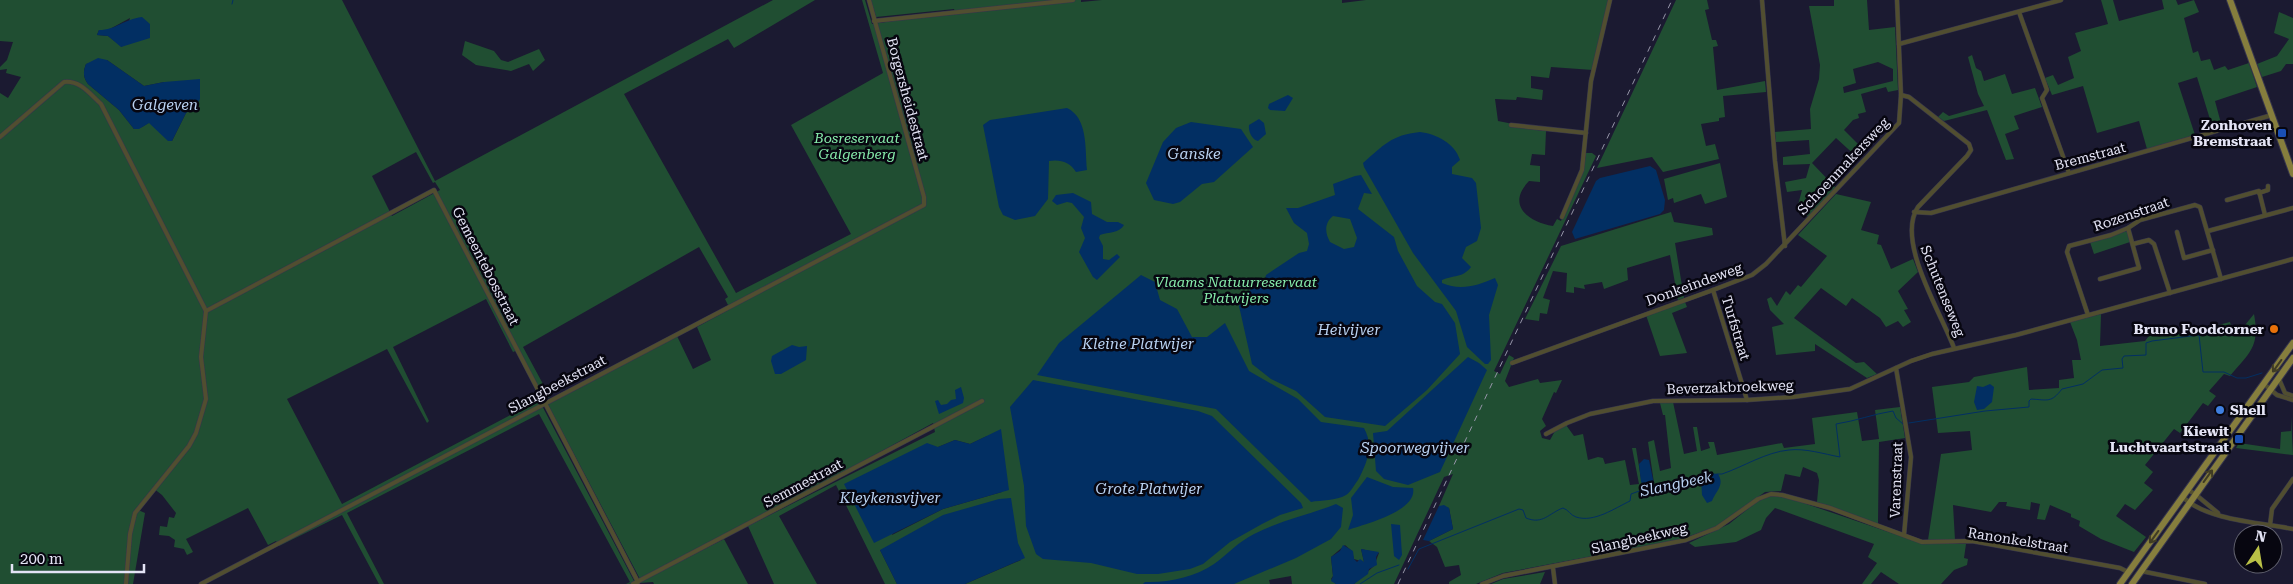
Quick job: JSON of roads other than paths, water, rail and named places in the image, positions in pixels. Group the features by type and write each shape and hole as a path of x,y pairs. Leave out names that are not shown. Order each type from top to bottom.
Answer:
{"main road":[{"path":"2230,0 2293,174"},
{"path":"2120,584 2293,343"},
{"path":"2132,584 2293,358"}],"street":[{"name":"Borgersheidestraat","path":"869,0 924,197 924,205"},
{"path":"874,20 1073,0"},
{"path":"1562,217 1582,170 1592,72 1610,0"},
{"path":"1762,0 1774,161 1784,246"},
{"path":"1897,0 1901,95 1909,97 1970,147 1968,156 1914,212"},
{"path":"1899,44 2062,0"},
{"path":"2019,12 2047,90 2042,98 2069,173"},
{"path":"0,137 64,82 72,81 83,87 101,104 206,311 200,357 206,398 196,433 189,446 136,513 130,534 126,584"},
{"name":"Schoenmakersweg","path":"1784,246 1899,124 1901,95"},
{"name":"Bremstraat","path":"1914,212 1931,213 2272,115"},
{"path":"1511,125 1586,133"},
{"path":"2227,200 2268,190 2268,186"},
{"name":"Gemeentebosstraat","path":"206,311 434,190 636,583"},
{"path":"2259,193 2265,215"},
{"name":"Slangbeekstraat","path":"201,584 924,205"},
{"name":"Rozenstraat","path":"2088,315 2067,249 2073,243 2110,235 2128,228 2140,220 2195,205 2202,210 2221,279"},
{"path":"2208,231 2293,208"},
{"name":"Schutenseweg","path":"1914,212 1911,235 1916,256 1954,348"},
{"path":"2100,279 2139,268 2128,228"},
{"path":"2177,232 2184,258 2213,250"},
{"path":"2133,244 2149,240 2154,244 2170,293"},
{"name":"Donkeindeweg","path":"1512,363 1713,290 1759,271 1784,246"},
{"path":"2221,279 2293,259"},
{"name":"Beverzakbroekweg","path":"1546,434 1590,414 1633,404 1676,400 1747,400 1793,397 1850,389 1918,358 1954,348 2016,335 2221,279"},
{"name":"Turfstraat","path":"1713,290 1747,400"},
{"name":"Varenstraat","path":"1896,368 1911,457 1904,535"},
{"path":"2279,379 2286,393 2293,396"},
{"path":"2264,384 2277,395 2293,400"},
{"name":"Semmestraat","path":"636,583 982,401"},
{"path":"2270,524 2272,509 2293,479"},
{"path":"2188,490 2196,494 2220,515"},
{"name":"Slangbeekweg","path":"1482,584 1503,576 1553,568 1686,540 1718,528 1758,499 1772,494 1830,508 1904,535"},
{"path":"2183,497 2189,503 2220,515 2265,524"},
{"name":"Ranonkelstraat","path":"1904,535 1922,542 1972,541 2120,568 2128,572"},
{"path":"1553,568 1555,584"},
{"path":"2141,571 2205,584"}],"water":[{"path":"142,17 150,24 150,38 121,47 108,36 97,35 99,30 105,30"},
{"name":"Galgeven","path":"98,58 107,60 144,86 200,79 200,99 196,106 186,113 172,141 168,141 149,123 139,129 134,129 119,110 88,84 84,74 86,64"},
{"path":"1288,95 1293,98 1285,111 1270,110 1268,108 1269,104"},
{"path":"1067,108 1079,119 1082,126 1087,170 1076,172 1064,162 1057,160 1049,161 1048,199 1035,216 1015,220 1003,215 999,207 983,125 990,120"},
{"path":"1259,119 1264,123 1266,134 1258,141 1252,137 1249,125"},
{"name":"Ganske","path":"1191,122 1241,129 1253,147 1214,182 1202,184 1180,202 1173,204 1154,200 1146,183 1163,142 1176,128"},
{"path":"1420,132 1438,137 1449,144 1458,154 1460,160 1452,167 1452,174 1472,178 1476,183 1481,228 1477,241 1466,247 1462,258 1471,267 1461,275 1442,280 1442,283 1455,287 1468,287 1495,278 1498,285 1489,315 1491,360 1488,364 1485,364 1467,347 1456,311 1413,253 1364,167 1363,163 1388,142 1410,133"},
{"path":"1650,166 1656,170 1665,200 1664,210 1660,214 1575,239 1572,232 1596,181 1600,178"},
{"name":"Heivijver","path":"1361,175 1372,194 1364,193 1358,209 1394,237 1398,251 1417,286 1435,302 1442,304 1455,323 1460,354 1427,390 1385,426 1325,417 1296,391 1271,379 1252,364 1239,306 1251,289 1264,283 1266,275 1299,253 1307,251 1309,244 1307,233 1294,223 1286,208 1298,208 1335,195 1333,184","holes":["1333,216 1350,219 1357,238 1354,247 1344,249 1330,242 1326,232 1327,225"]},
{"path":"1073,193 1091,202 1092,214 1107,222 1118,222 1124,225 1117,231 1100,235 1099,238 1103,246 1103,259 1109,260 1117,254 1120,257 1097,280 1093,277 1079,252 1085,238 1081,228 1084,217 1072,203 1067,202 1057,205 1052,201 1056,195"},
{"name":"Kleine Platwijer","path":"1141,275 1155,282 1160,300 1177,309 1192,337 1207,337 1225,323 1249,371 1298,399 1321,422 1364,428 1369,441 1368,454 1358,480 1348,494 1338,498 1311,502 1216,409 1037,375 1059,343"},
{"path":"792,345 799,347 807,346 806,360 781,374 775,374 771,361 772,356"},
{"name":"Spoorwegvijver","path":"1468,357 1487,370 1440,472 1408,485 1384,479 1376,471 1373,433 1387,431"},
{"name":"Grote Platwijer","path":"1033,380 1198,411 1212,416 1301,503 1303,508 1280,515 1262,524 1230,542 1203,564 1190,569 1158,574 1137,574 1091,563 1043,559 1036,554 1026,526 1024,486 1010,407"},
{"path":"1990,384 1994,387 1992,402 1984,409 1977,410 1974,402 1977,386 1983,387"},
{"path":"961,387 964,398 963,403 939,414 935,401 938,400 941,405 947,404 951,400 956,399 955,390"},
{"name":"Kleykensvijver","path":"1001,429 1009,490 943,509 874,543 844,484 927,443 938,447 955,440 970,444"},
{"path":"1644,459 1649,460 1654,484 1646,485 1641,482 1639,464"},
{"path":"1709,473 1718,474 1721,481 1712,501 1707,503 1702,495 1701,479 1692,484 1701,476"},
{"path":"1367,477 1393,487 1413,488 1412,496 1399,510 1348,530 1353,515 1351,498"},
{"name":"Kleykensvijver","path":"1011,498 1018,543 1025,558 965,584 897,584 880,550 943,515 999,499"},
{"path":"1336,504 1343,508 1341,527 1331,539 1296,558 1234,584 1143,584 1145,582 1172,580 1190,576 1207,569 1248,537 1275,525"},
{"path":"1444,505 1449,508 1453,529 1429,541 1423,540 1439,506"},
{"path":"1391,524 1400,525 1402,555 1399,560 1394,556"},
{"path":"1343,545 1353,551 1354,559 1357,562 1360,559 1364,562 1361,549 1379,552 1376,557 1377,565 1369,569 1368,574 1354,584 1336,584 1331,581 1333,576 1331,557 1340,551"}],"waterway":[{"path":"232,4 233,0"},
{"name":"Slangbeek","path":"1909,423 1985,411 2029,407 2031,399 2052,399 2062,389 2083,384 2102,370 2123,368 2122,359 2124,356 2146,355 2146,343 2152,341 2199,335 2203,372 2224,372 2237,378 2246,378 2262,373"},
{"name":"Slangbeek","path":"1717,474 1722,474 1780,451 1808,451 1840,457 1836,424 1893,411 1896,418 1903,424"},
{"name":"Slangbeek","path":"1408,569 1419,549 1519,509 1523,510 1526,518 1532,520 1546,518 1563,508 1576,517 1590,518 1604,514 1630,501 1631,494 1642,490 1693,483"},
{"name":"Slangbeek","path":"1360,584 1377,573 1399,565"}],"railway":[{"path":"1398,584 1672,0"}],"place":[{"name":"Zonhoven Bremstraat","path":"2282,133"},
{"name":"Bruno Foodcorner","path":"2274,329"},
{"name":"Shell","path":"2220,410"},
{"name":"Kiewit Luchtvaartstraat","path":"2239,439"}],"park label":[{"name":"Bosreservaat Galgenberg","path":"857,146"},
{"name":"Vlaams Natuurreservaat Platwijers","path":"1236,290"}]}
